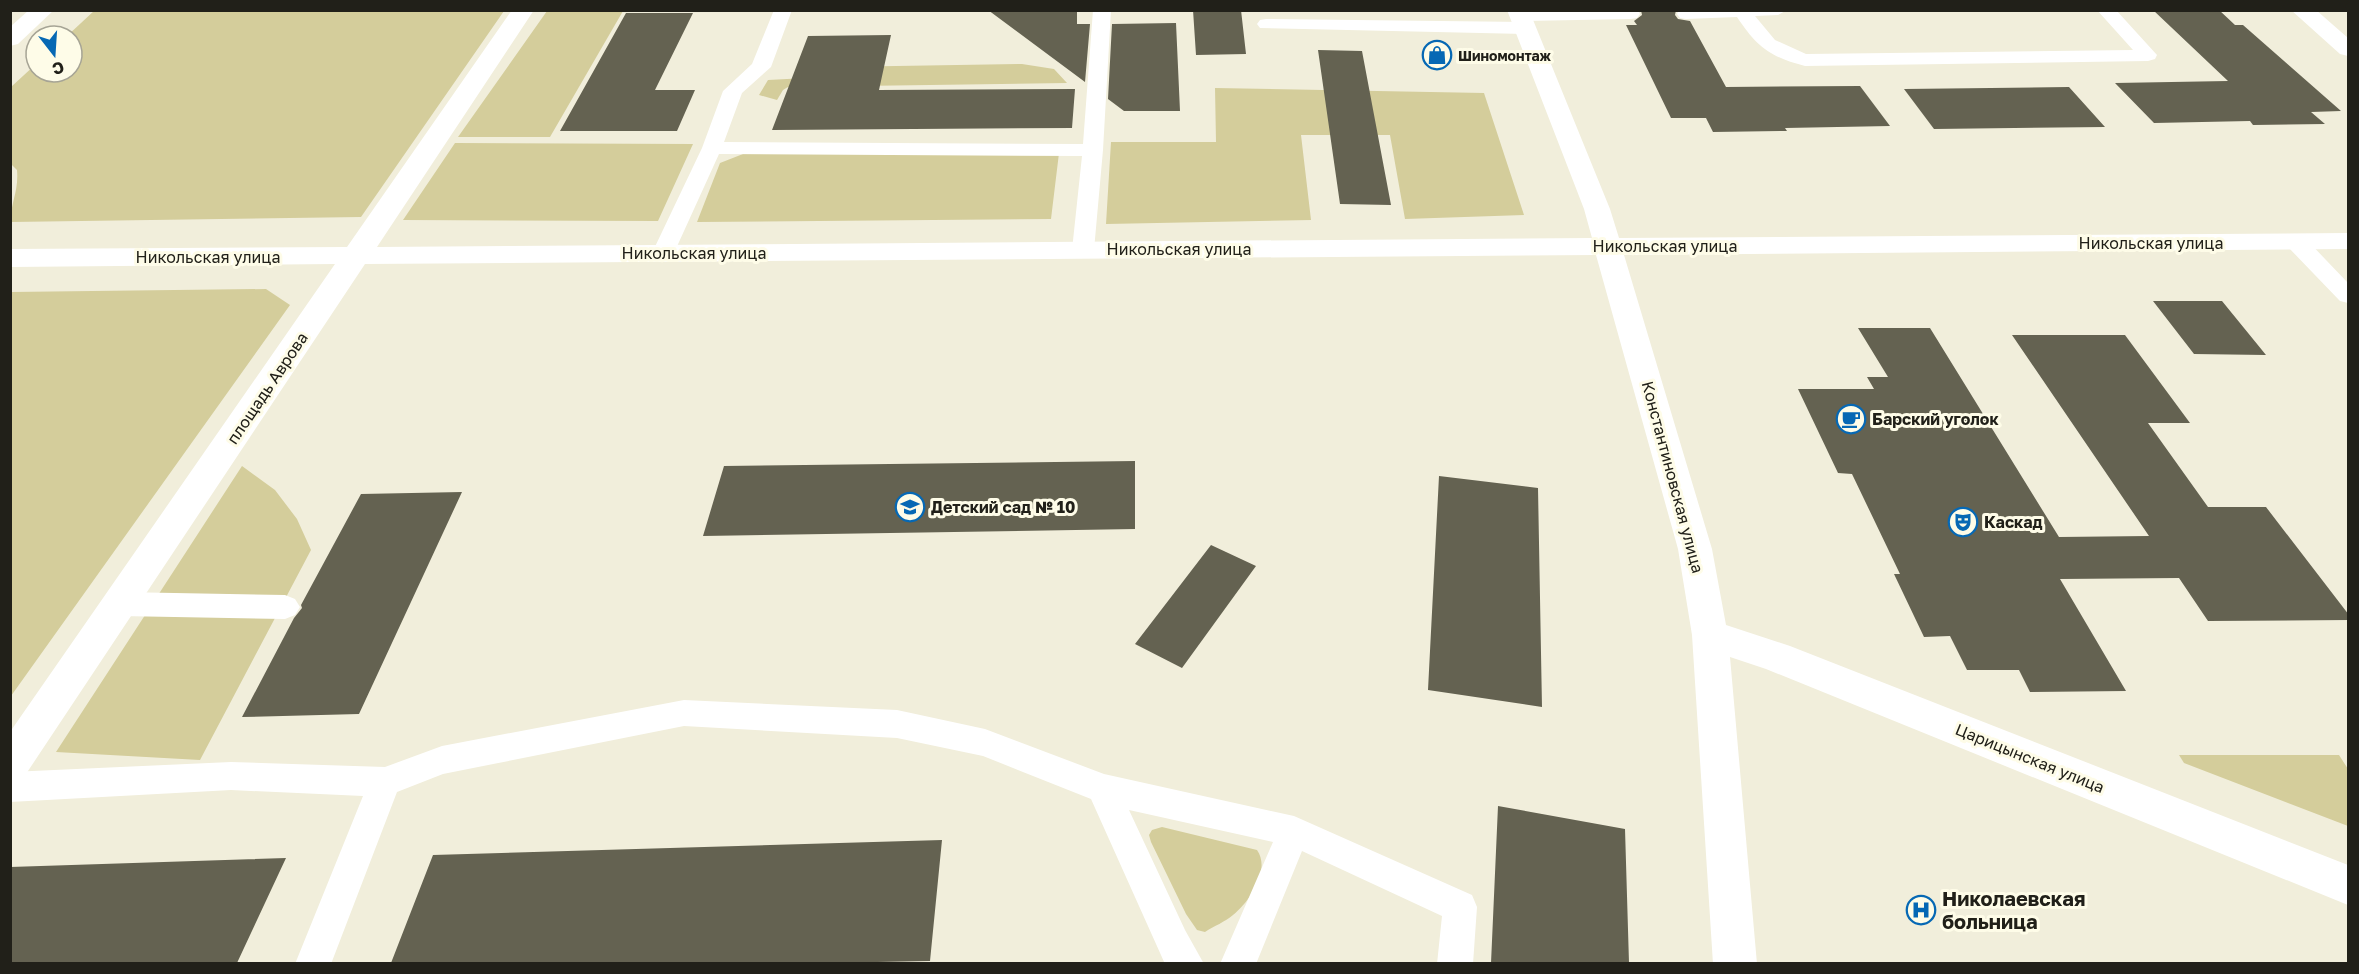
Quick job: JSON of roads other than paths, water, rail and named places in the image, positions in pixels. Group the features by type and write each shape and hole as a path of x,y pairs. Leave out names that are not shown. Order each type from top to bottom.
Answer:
{"street":[{"path":"10,39 43,10"},
{"name":"площадь Аврова","path":"10,765 523,10"},
{"path":"2302,10 2349,49"},
{"name":"Константиновская улица","path":"1521,18 1597,209 1695,549 1710,635 1735,963"},
{"name":"Никольская улица","path":"10,258 2349,242"},
{"name":"Царицынская улица","path":"1710,635 1777,657 2349,885"}],"lane":[{"path":"663,253 712,148 733,91 761,67 783,10"},
{"path":"1083,250 1093,150 1102,10"},
{"path":"1686,14 1778,10"},
{"path":"1743,13 1764,43 1783,54 1805,60 2148,55 2106,10"},
{"path":"1266,24 1631,14"},
{"path":"712,148 1093,150"},
{"path":"2296,242 2349,296"},
{"path":"120,604 285,607"},
{"path":"10,787 231,776 385,782 442,760 684,713 897,724 985,743 1102,789 1294,831 1460,907 1455,963"},
{"path":"313,963 385,782"},
{"path":"1102,789 1172,942 1186,963"},
{"path":"1238,963 1294,831"}],"place":[{"name":"Шиномонтаж","path":"1437,55"},
{"name":"Барский уголок","path":"1851,419"},
{"name":"Детский сад № 10","path":"910,507"},
{"name":"Каскад","path":"1963,522"},
{"name":"Николаевская больница","path":"1921,910"}]}
